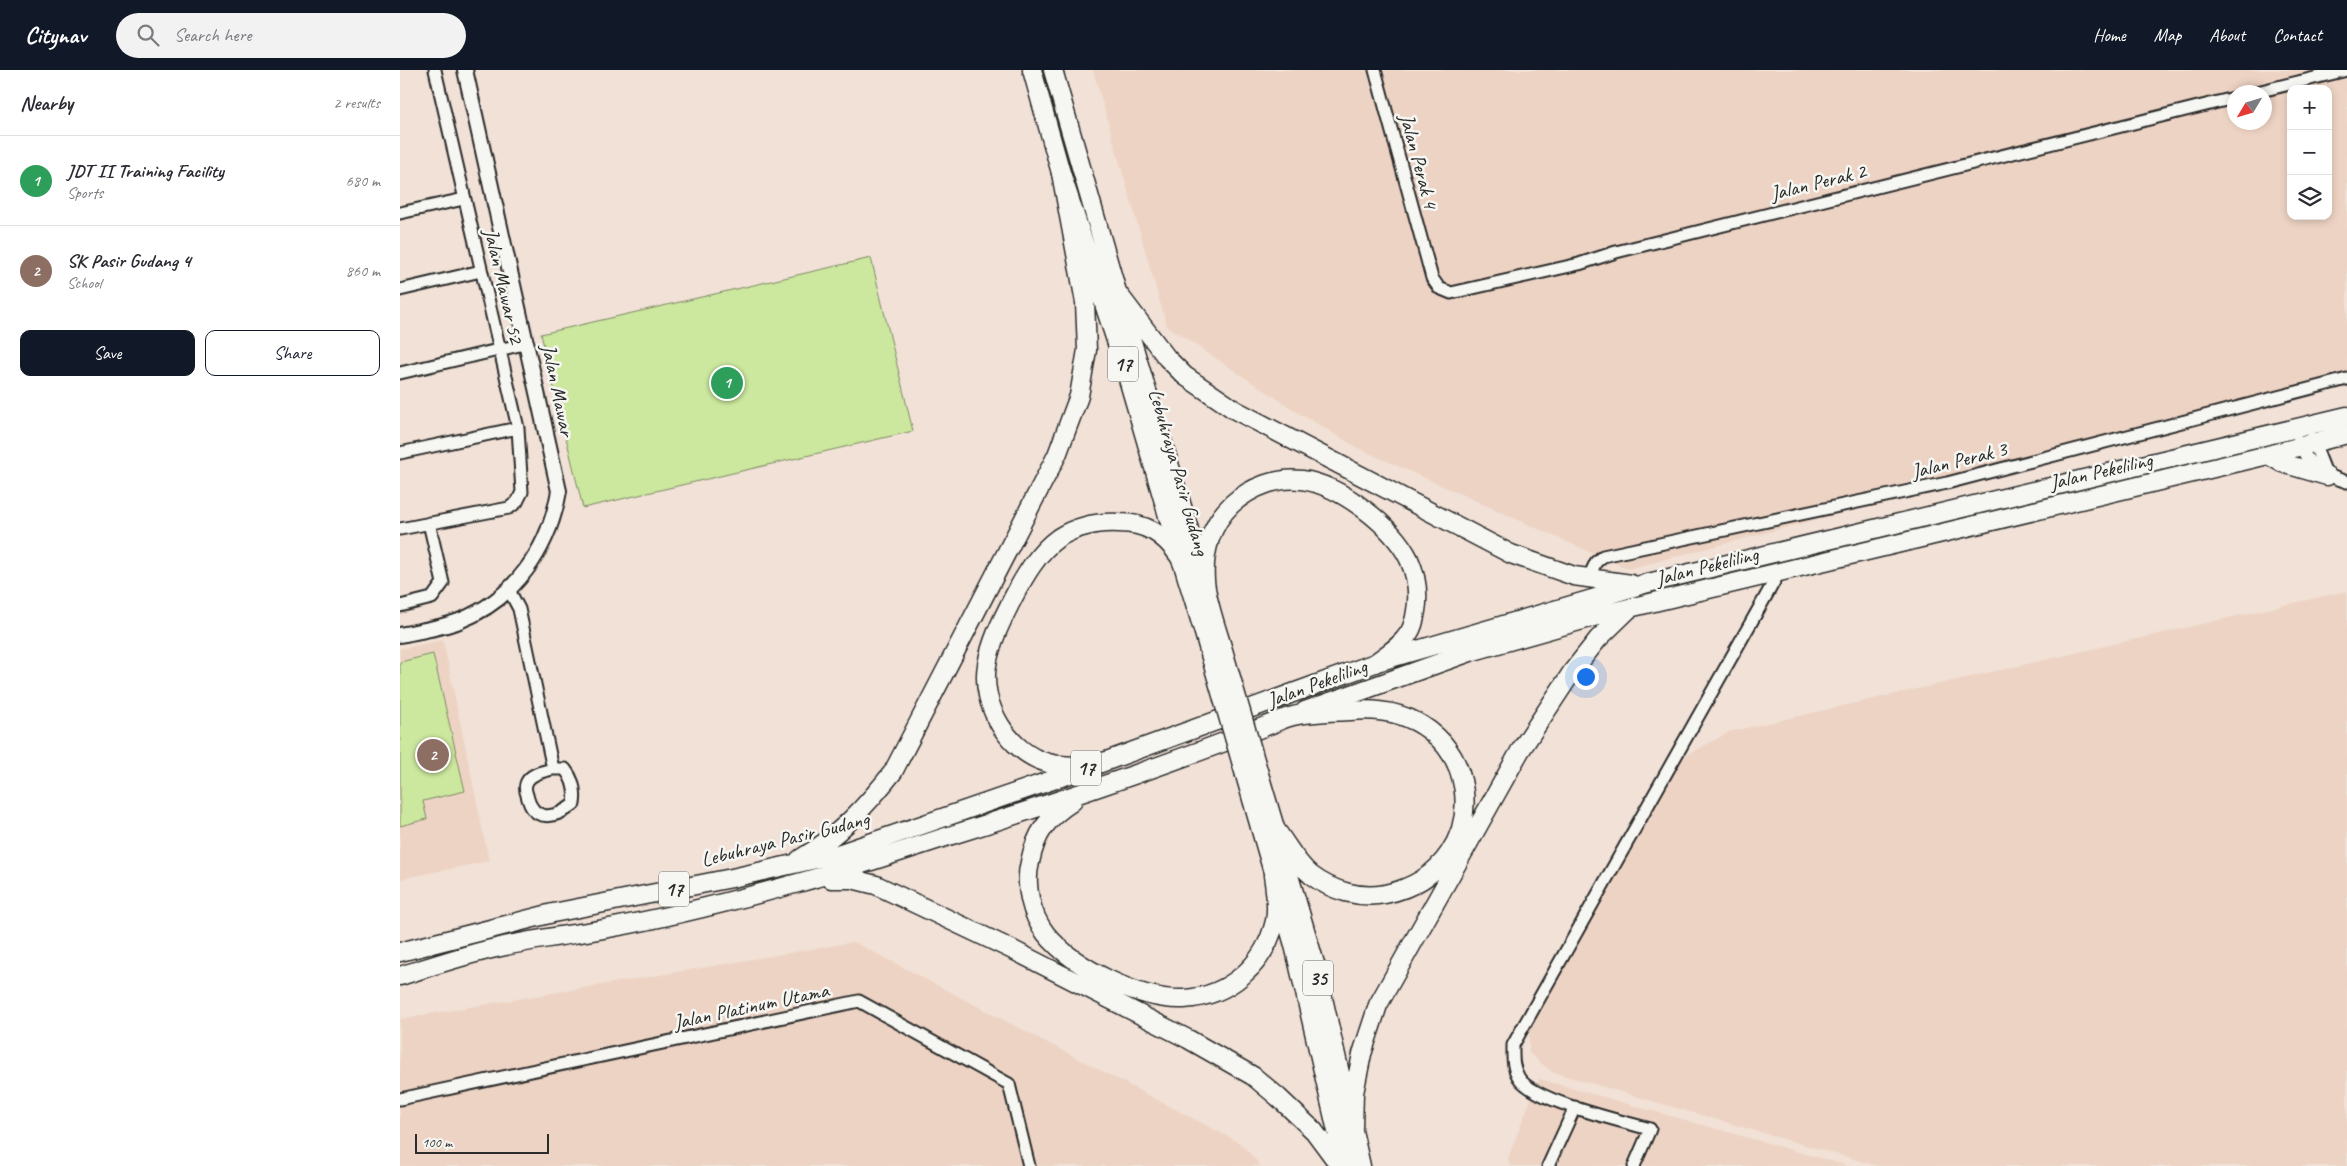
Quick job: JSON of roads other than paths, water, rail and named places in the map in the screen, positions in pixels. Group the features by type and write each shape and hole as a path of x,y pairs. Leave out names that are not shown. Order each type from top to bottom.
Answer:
{"main road":[{"name":"Lebuhraya Pasir Gudang","path":"1032,70 1061,172 1094,267 1180,557 1219,659 1251,771"},
{"name":"Lebuhraya Pasir Gudang","path":"1053,70 1117,292 1205,582 1219,659"},
{"path":"794,863 845,826 872,798 893,772 1057,455 1079,396 1087,350 1085,302 1061,172"},
{"path":"1117,292 1167,358 1185,376 1235,410 1511,554 1556,571 1588,579 1644,584"},
{"name":"Jalan Pekeliling","path":"1092,790 1470,652 1630,608 2268,455 2347,416"},
{"name":"Jalan Pekeliling","path":"1375,663 1464,635 1644,584 2304,436 2347,434"},
{"path":"2268,455 2282,463 2327,476"},
{"path":"1205,582 1206,556 1211,535 1222,516 1238,499 1250,490 1278,481 1302,480 1320,484 1352,502 1383,527 1408,559 1414,574 1417,604 1410,631 1396,647 1375,663"},
{"path":"1090,767 1048,763 1018,746 1006,733 994,714 987,691 986,667 994,639 1028,572 1057,539 1070,532 1101,522 1142,525 1157,532 1180,557"},
{"path":"1353,1128 1354,1093 1362,1054 1378,1005 1520,751 1572,672 1598,639 1630,608"},
{"name":"Lebuhraya Pasir Gudang","path":"400,952 553,913 732,878 838,854 1090,767 1375,663"},
{"path":"1276,830 1296,860 1310,874 1328,886 1347,893 1376,896 1404,890 1430,875 1448,856 1458,838 1463,820 1464,788 1458,764 1444,741 1428,727 1407,716 1387,710 1369,709 1292,716"},
{"name":"17","path":"1251,771 1276,830"},
{"name":"17","path":"1251,771 1273,875"},
{"name":"Lebuhraya Pasir Gudang","path":"400,976 494,948 611,928 798,883 1092,790"},
{"path":"1092,790 1051,817 1044,825 1033,847 1028,869 1028,888 1034,912 1045,932 1063,952 1113,981 1140,991 1182,999 1217,992 1232,984 1249,971 1260,956 1269,938 1275,920 1276,903 1273,875"},
{"name":"35","path":"1276,830 1316,967 1361,1166"},
{"name":"35","path":"1273,875 1294,945 1345,1166"},
{"path":"798,883 852,879 876,885 1014,950 1164,1026 1253,1076 1298,1114 1329,1149 1340,1166"}],"street":[{"name":"Jalan Mawar 52","path":"429,523 509,508 517,502 522,492 518,428 435,70"},
{"name":"Jalan Mawar","path":"400,635 457,622 472,615 509,590 542,547 555,513 560,491 465,70"},
{"name":"Jalan Perak 4","path":"1375,70 1428,262"},
{"path":"2272,88 2347,70"},
{"name":"Jalan Perak 2","path":"1428,262 1432,278 1439,288 1451,293 1457,292 1579,264 1625,249 2227,100"},
{"path":"400,213 464,199"},
{"path":"400,290 481,270"},
{"path":"400,372 528,343"},
{"name":"Jalan Perak 3","path":"1588,579 1596,562 1603,556 1947,483 2347,379"},
{"path":"400,453 518,428"},
{"path":"2304,436 2327,476 2347,482"},
{"path":"400,529 429,523 443,583 432,598 400,606"},
{"path":"1634,1166 1650,1129 1575,1107 1528,1088 1520,1079 1513,1066 1513,1045 1780,571"},
{"path":"509,590 520,609 553,769"},
{"path":"553,769 565,769 571,777 575,796 574,804 565,812 543,816 534,813 530,808 525,788 528,780 535,774 553,769"},
{"name":"Jalan Platinum Utama","path":"400,1099 859,1001 1009,1084 1029,1166"},
{"path":"1548,1166 1575,1107"}],"place":[{"name":"JDT II Training Facility","path":"727,383"},
{"name":"SK Pasir Gudang 4","path":"433,755"}]}
